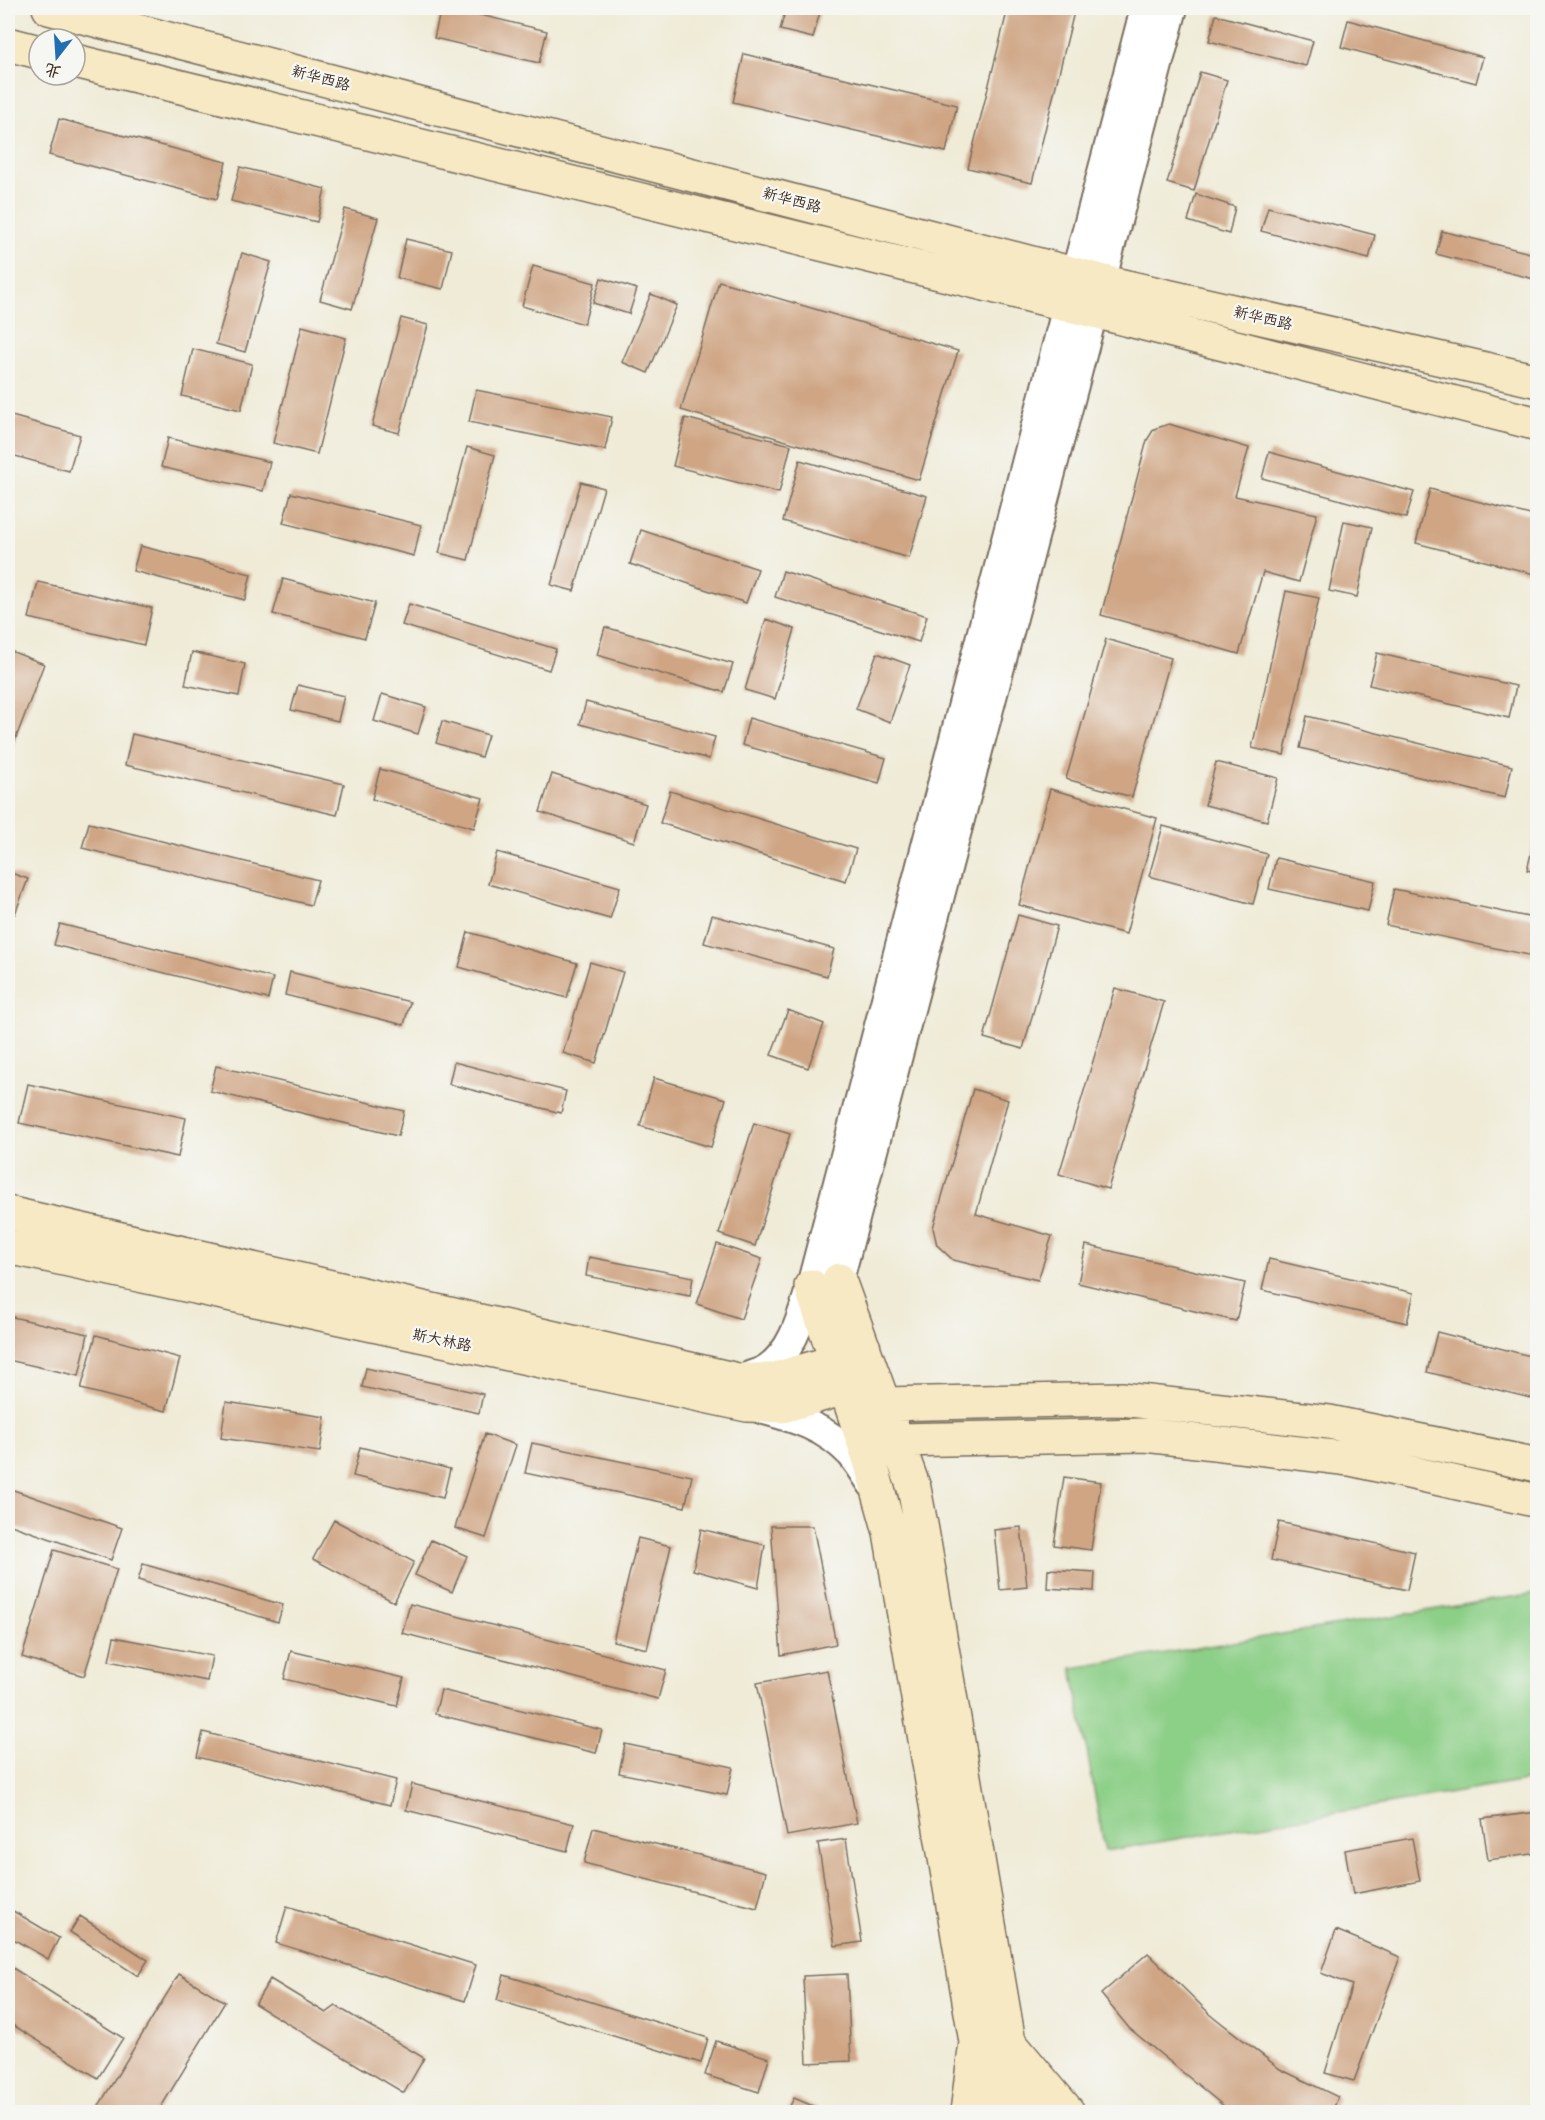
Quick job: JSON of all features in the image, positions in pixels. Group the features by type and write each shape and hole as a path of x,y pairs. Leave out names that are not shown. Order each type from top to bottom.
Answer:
{"main road":[{"name":"新华西路","path":"49,8 1085,293 1538,424"},
{"path":"8,44 27,49"},
{"name":"新华西路","path":"87,64 1085,293 1538,381"},
{"name":"斯大林路","path":"8,1213 743,1393"},
{"name":"斯大林路","path":"8,1246 743,1393 772,1380 861,1375 1121,1399 1329,1422 1538,1466"},
{"path":"825,1283 861,1375 896,1440 914,1488 1009,2042 999,2112"},
{"path":"861,1375 880,1496 892,1544 976,2043 967,2112"},
{"path":"896,1440 1145,1435 1350,1459 1538,1501"},
{"path":"1009,2042 1068,2112"},
{"path":"973,2061 1003,2081 1032,2112"}],"street":[{"path":"1085,293 1145,8"},
{"path":"880,1496 852,1455 829,1434 743,1393 782,1355 825,1283 1085,293 1173,8"}],"green space":[{"path":"1537,1593 1537,1779 1105,1851 1072,1668"}],"building":[{"path":"441,8 451,8 547,31 539,63 434,38"},
{"path":"786,8 821,8 813,38 780,30"},
{"path":"1008,8 1075,8 1032,183 968,168"},
{"path":"1216,15 1313,41 1306,66 1209,41"},
{"path":"1348,20 1483,57 1476,83 1341,47"},
{"path":"744,54 957,105 946,152 733,102"},
{"path":"1200,72 1227,80 1194,191 1167,183"},
{"path":"59,119 226,162 217,199 49,155"},
{"path":"240,167 325,189 317,222 231,201"},
{"path":"1196,194 1235,207 1229,234 1188,221"},
{"path":"1268,207 1375,235 1369,259 1261,231"},
{"path":"345,209 378,218 352,309 320,300"},
{"path":"1442,231 1538,255 1538,280 1436,254"},
{"path":"406,239 452,250 443,289 397,278"},
{"path":"242,253 271,262 245,352 216,344"},
{"path":"533,266 595,283 584,324 522,306"},
{"path":"601,278 637,289 629,314 593,303"},
{"path":"719,281 958,351 919,480 681,410"},
{"path":"651,294 677,305 648,373 622,362"},
{"path":"401,318 428,325 399,433 372,426"},
{"path":"302,326 346,338 317,454 273,443"},
{"path":"193,349 252,364 241,410 182,396"},
{"path":"476,390 612,417 605,450 469,422"},
{"path":"8,415 80,435 69,471 8,454"},
{"path":"685,418 791,445 779,493 673,466"},
{"path":"1169,424 1249,448 1235,496 1317,514 1299,582 1263,572 1239,654 1101,615 1147,440 1154,429"},
{"path":"168,438 270,462 263,491 161,467"},
{"path":"467,447 495,455 468,560 439,553"},
{"path":"1269,452 1414,492 1406,518 1262,478"},
{"path":"800,460 927,496 909,558 783,521"},
{"path":"581,482 604,488 574,591 551,585"},
{"path":"1430,489 1538,517 1538,575 1416,543"},
{"path":"291,493 421,525 414,556 283,523"},
{"path":"1344,521 1372,527 1357,597 1329,591"},
{"path":"641,530 758,569 746,603 630,564"},
{"path":"140,546 251,574 245,600 133,571"},
{"path":"783,571 927,616 919,642 775,597"},
{"path":"283,579 375,603 365,638 273,614"},
{"path":"38,582 152,608 144,645 29,618"},
{"path":"1286,591 1319,598 1284,755 1252,748"},
{"path":"409,604 556,649 549,670 402,625"},
{"path":"766,619 795,629 775,699 745,690"},
{"path":"605,627 733,664 724,692 597,655"},
{"path":"1106,639 1171,658 1132,797 1066,779"},
{"path":"8,650 44,664 8,759"},
{"path":"192,652 245,664 239,696 185,685"},
{"path":"877,653 910,665 890,722 856,709"},
{"path":"1377,653 1516,686 1509,718 1369,685"},
{"path":"298,685 344,696 338,721 291,710"},
{"path":"382,694 426,707 418,734 374,721"},
{"path":"586,702 715,737 709,759 580,724"},
{"path":"1307,716 1512,766 1505,798 1300,748"},
{"path":"749,718 886,758 879,783 742,745"},
{"path":"442,721 488,735 481,757 436,743"},
{"path":"132,734 344,784 337,815 125,765"},
{"path":"1216,762 1278,778 1267,821 1205,805"},
{"path":"380,769 483,798 474,828 372,799"},
{"path":"552,774 646,804 634,842 540,812"},
{"path":"1050,789 1157,818 1126,934 1019,905"},
{"path":"670,791 856,849 846,881 660,823"},
{"path":"89,823 318,880 311,905 82,848"},
{"path":"1163,826 1267,854 1253,904 1149,876"},
{"path":"1538,829 1538,873 1527,870"},
{"path":"497,852 620,887 610,919 488,884"},
{"path":"1276,858 1375,881 1368,911 1269,889"},
{"path":"8,872 28,879 15,914 8,911"},
{"path":"1394,889 1538,919 1538,957 1386,925"},
{"path":"712,915 834,949 827,976 704,943"},
{"path":"1018,915 1057,926 1023,1049 984,1038"},
{"path":"60,924 273,978 268,999 54,945"},
{"path":"468,932 577,963 567,998 459,967"},
{"path":"590,962 623,972 596,1063 563,1053"},
{"path":"290,972 410,1002 404,1025 285,995"},
{"path":"1115,988 1164,1002 1108,1189 1059,1174"},
{"path":"788,1010 824,1024 808,1068 771,1055"},
{"path":"454,1062 566,1091 561,1113 449,1084"},
{"path":"216,1066 404,1111 398,1136 210,1091"},
{"path":"654,1078 726,1099 711,1147 640,1126"},
{"path":"28,1084 186,1118 178,1157 19,1123"},
{"path":"973,1089 1008,1100 976,1214 1052,1236 1038,1280 953,1260 937,1245 933,1228"},
{"path":"754,1123 790,1134 755,1246 719,1234"},
{"path":"717,1244 762,1259 741,1319 697,1304"},
{"path":"1086,1245 1245,1283 1236,1321 1078,1283"},
{"path":"589,1257 693,1277 690,1296 586,1276"},
{"path":"1269,1259 1414,1293 1407,1323 1262,1290"},
{"path":"8,1316 88,1334 79,1376 8,1360"},
{"path":"1437,1332 1538,1358 1538,1400 1427,1372"},
{"path":"96,1335 180,1358 166,1411 81,1389"},
{"path":"366,1368 483,1394 479,1413 362,1387"},
{"path":"226,1402 325,1417 320,1452 221,1438"},
{"path":"485,1434 516,1445 486,1538 455,1528"},
{"path":"532,1443 692,1476 685,1507 525,1473"},
{"path":"360,1447 450,1469 443,1498 353,1476"},
{"path":"1064,1477 1101,1482 1091,1550 1054,1545"},
{"path":"8,1488 122,1528 111,1560 8,1524"},
{"path":"334,1520 414,1562 394,1602 313,1559"},
{"path":"1279,1522 1415,1552 1407,1590 1271,1560"},
{"path":"771,1526 813,1526 836,1644 781,1655"},
{"path":"1021,1527 1027,1587 1000,1590 994,1530"},
{"path":"701,1529 765,1545 758,1588 693,1570"},
{"path":"638,1538 671,1546 647,1649 613,1641"},
{"path":"431,1540 467,1556 452,1592 415,1575"},
{"path":"54,1550 117,1569 84,1676 22,1657"},
{"path":"143,1564 283,1605 278,1622 138,1580"},
{"path":"1048,1569 1095,1572 1094,1591 1047,1588"},
{"path":"410,1604 666,1670 658,1699 402,1633"},
{"path":"114,1637 212,1656 207,1681 109,1661"},
{"path":"291,1651 404,1678 397,1706 284,1679"},
{"path":"827,1670 857,1823 787,1836 757,1683"},
{"path":"441,1690 602,1730 596,1753 435,1714"},
{"path":"203,1732 396,1780 390,1805 197,1757"},
{"path":"625,1744 733,1767 727,1795 619,1773"},
{"path":"412,1784 574,1824 567,1851 406,1810"},
{"path":"1538,1812 1538,1853 1488,1860 1482,1819"},
{"path":"593,1828 766,1872 757,1908 584,1863"},
{"path":"1412,1838 1420,1881 1353,1894 1345,1850"},
{"path":"846,1839 862,1942 835,1946 818,1843"},
{"path":"287,1906 476,1965 465,2001 276,1943"},
{"path":"8,1908 59,1938 48,1959 8,1936"},
{"path":"80,1916 148,1960 138,1976 70,1932"},
{"path":"1336,1930 1400,1957 1354,2081 1325,2073 1352,1985 1321,1973"},
{"path":"1148,1953 1210,2014 1280,2069 1338,2097 1332,2112 1231,2112 1129,2028 1101,1994"},
{"path":"8,1965 123,2038 98,2078 8,2022"},
{"path":"179,1974 225,2002 158,2112 95,2112"},
{"path":"847,1974 851,2061 807,2063 803,1976"},
{"path":"504,1975 708,2038 701,2063 497,2000"},
{"path":"270,1979 326,2013 336,2006 424,2058 404,2093 255,2004"},
{"path":"716,2041 769,2058 759,2092 705,2075"},
{"path":"794,2098 827,2112 787,2112"}]}
